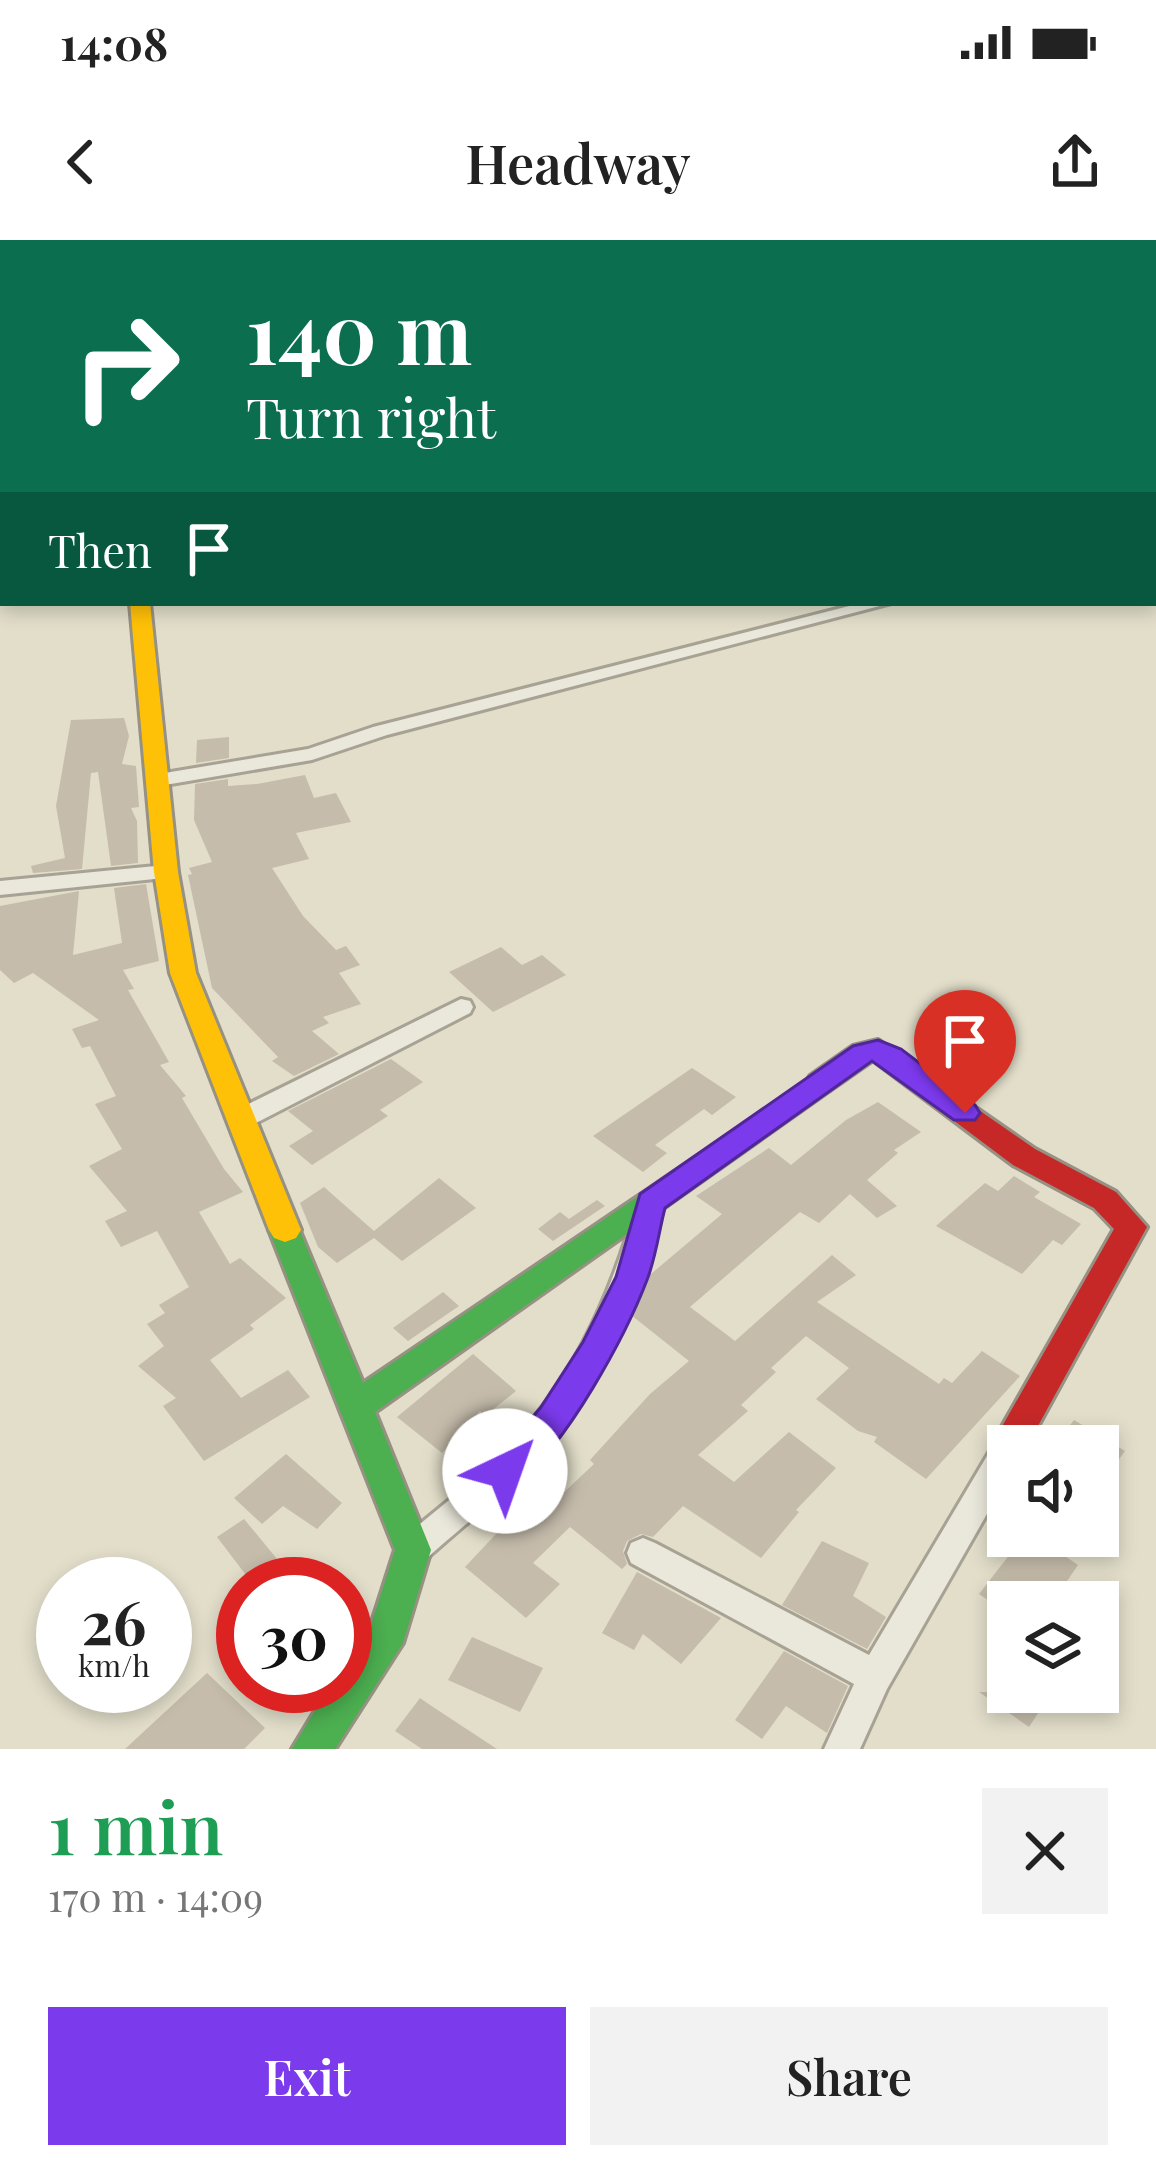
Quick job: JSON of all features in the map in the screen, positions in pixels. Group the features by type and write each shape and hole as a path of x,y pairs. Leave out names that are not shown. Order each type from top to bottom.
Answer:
{"street":[{"path":"140,606 166,872 183,974 412,1550"},
{"path":"159,780 312,754 380,731 870,606"},
{"path":"0,888 166,872"},
{"path":"241,1119 461,1006"},
{"path":"354,1408 863,1053 878,1050 1024,1157 1105,1199 1130,1227 1020,1425"},
{"path":"312,1749 389,1630 412,1550 505,1471 554,1417 596,1351 632,1277 651,1202"},
{"path":"842,1749 875,1677 987,1483"},
{"path":"643,1553 875,1677"}],"building":[{"path":"124,718 129,736 122,764 136,766 139,807 131,808 137,821 138,863 111,866 98,772 91,773 82,869 33,873 31,866 65,858 56,806 71,720"},
{"path":"229,737 229,758 196,763 197,740"},
{"path":"305,775 314,798 336,793 351,822 296,833 309,859 272,868 303,916 336,950 346,946 360,965 339,973 361,1004 323,1017 329,1023 312,1031 339,1054 294,1076 272,1061 278,1057 212,988 188,875 192,874 189,868 212,862 194,820 195,784 228,779 228,786 257,784"},
{"path":"146,884 159,961 123,970 134,989 128,990 169,1062 160,1065 186,1096 182,1098 224,1169 243,1192 199,1212 230,1264 240,1258 286,1298 250,1325 254,1329 210,1360 241,1398 288,1370 310,1397 204,1461 163,1406 176,1398 138,1366 164,1346 147,1324 165,1313 159,1305 189,1287 157,1231 121,1247 105,1221 127,1211 89,1166 122,1149 95,1104 116,1096 90,1046 82,1048 72,1029 99,1020 33,973 14,983 0,970 0,906 79,891 73,955 122,943 114,888"},
{"path":"501,947 522,965 542,955 566,975 493,1012 449,972"},
{"path":"391,1059 423,1082 380,1110 388,1116 312,1165 289,1146 313,1131 288,1111"},
{"path":"692,1068 736,1097 712,1115 704,1109 655,1145 667,1153 643,1172 593,1136"},
{"path":"878,1102 921,1132 894,1150 898,1153 867,1180 897,1206 877,1218 850,1194 819,1223 800,1212 690,1307 735,1341 832,1255 856,1275 817,1302 939,1384 944,1378 952,1383 982,1351 1020,1376 926,1479 874,1442 877,1437 858,1431 816,1399 849,1368 806,1336 741,1405 748,1411 698,1455 734,1482 789,1432 836,1468 796,1510 799,1512 761,1558 683,1506 653,1537 641,1534 627,1541 623,1551 627,1564 622,1569 570,1527 533,1563 560,1584 526,1618 465,1567 528,1500 543,1512 594,1464 590,1460 650,1394 689,1361 631,1315 645,1279 722,1214 696,1196 769,1148 791,1165 846,1120"},
{"path":"1014,1176 1040,1192 1034,1197 1081,1224 1062,1245 1053,1240 1022,1274 936,1226 985,1183 998,1191"},
{"path":"439,1178 476,1208 402,1261 374,1238 337,1263 318,1247 300,1203 324,1187 374,1231"},
{"path":"597,1200 605,1206 553,1241 538,1229 560,1212 569,1219"},
{"path":"443,1292 459,1306 408,1341 393,1328"},
{"path":"473,1354 516,1391 485,1416 480,1411 442,1453 397,1417"},
{"path":"286,1454 342,1503 317,1529 283,1506 262,1524 234,1498"},
{"path":"244,1519 275,1557 232,1557 217,1537"},
{"path":"822,1541 869,1563 853,1596 886,1617 867,1649 782,1605"},
{"path":"1008,1557 1066,1557 1078,1565 1067,1581 989,1581"},
{"path":"637,1572 721,1618 681,1664 643,1634 634,1650 602,1633"},
{"path":"472,1637 543,1668 520,1712 448,1680"},
{"path":"784,1651 848,1686 827,1733 786,1706 762,1739 735,1720"},
{"path":"207,1673 216,1682 216,1713 249,1713 265,1728 244,1749 125,1749 164,1713 192,1713 192,1687"},
{"path":"420,1698 497,1749 422,1749 395,1731"},
{"path":"1009,1713 1038,1713 1029,1727"}],"traffic: fast":[{"path":"354,1408 820,1083"},
{"path":"285,1230 413,1550 389,1630 312,1749"}],"traffic: slow":[{"path":"140,606 166,872 183,973 285,1230"}],"traffic: jam":[{"path":"820,1083 863,1053 878,1050 1024,1157 1105,1200 1131,1227 1021,1425"}],"route":[{"path":"505,1471 554,1417 596,1351 632,1277 651,1202 863,1053 878,1050 891,1056 965,1113"}]}
